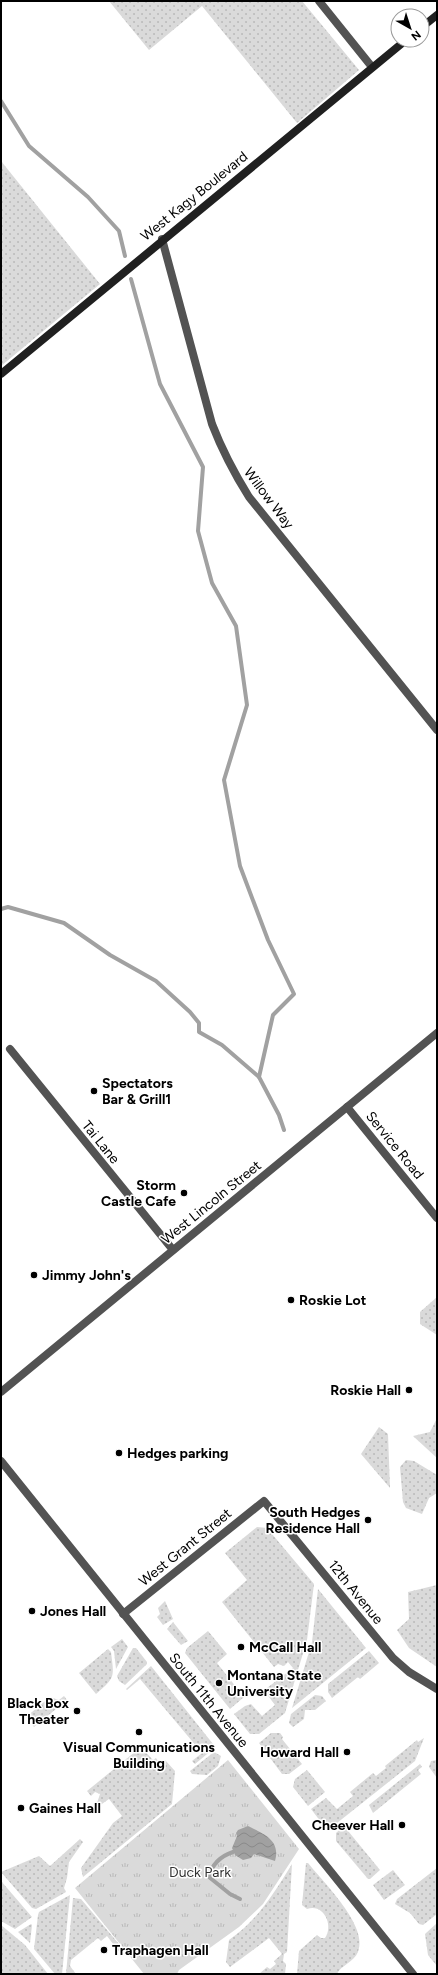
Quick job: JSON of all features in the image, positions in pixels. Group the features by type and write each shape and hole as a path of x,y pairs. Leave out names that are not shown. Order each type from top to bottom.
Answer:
{"main road":[{"name":"West Kagy Boulevard","path":"1,374 162,239 396,48"}],"street":[{"path":"319,1 372,67"},
{"name":"Willow Way","path":"162,239 212,424 223,454 234,474 249,497 437,730"},
{"name":"West Lincoln Street","path":"1,1392 437,1033"},
{"name":"Tai Lane","path":"10,1049 173,1250"},
{"name":"Service Road","path":"347,1107 437,1218"},
{"name":"South 11th Avenue","path":"1,1461 413,1974"},
{"name":"West Grant Street","path":"123,1614 264,1501"},
{"name":"12th Avenue","path":"264,1501 393,1658 409,1672 437,1689"}],"green space":[{"path":"109,1 302,1 359,70 297,123 202,6 149,50"},
{"path":"1,161 100,284 1,366"},
{"path":"437,1297 437,1335 420,1324 420,1312"},
{"path":"437,1418 437,1458 413,1436 430,1432"},
{"path":"379,1427 388,1434 390,1488 361,1454"},
{"path":"406,1460 414,1461 437,1475 437,1493 429,1498 422,1514 406,1508 403,1502 400,1467"},
{"path":"257,1527 267,1528 314,1584 307,1640 285,1713 259,1734 250,1734 234,1714 245,1706 251,1704 262,1716 275,1705 266,1693 267,1688 293,1668 288,1662 284,1666 278,1664 274,1667 222,1602 247,1580 225,1553"},
{"path":"437,1585 437,1667 409,1648 397,1630 409,1619 408,1592"},
{"path":"318,1589 366,1648 292,1708 312,1642"},
{"path":"165,1601 173,1619 163,1625 157,1617 160,1614 158,1608"},
{"path":"173,1622 188,1641 181,1645 167,1629"},
{"path":"208,1631 227,1654 217,1663 244,1697 230,1709 185,1653 187,1648"},
{"path":"122,1639 128,1647 116,1669 114,1651 111,1647"},
{"path":"133,1648 136,1648 147,1664 125,1685 119,1681 117,1676"},
{"path":"108,1649 111,1652 113,1667 112,1676 107,1684 96,1694 79,1673"},
{"path":"369,1651 379,1663 360,1679 358,1677 332,1698 328,1692 328,1684"},
{"path":"151,1666 213,1744 212,1750 195,1764 192,1761 202,1753 140,1679 127,1690 126,1689"},
{"path":"315,1695 322,1696 326,1701 315,1710 305,1710 304,1719 293,1727 289,1723 291,1714"},
{"path":"64,1696 67,1700 34,1727 26,1717 50,1697 59,1700"},
{"path":"271,1733 280,1733 283,1737 282,1739 302,1764 289,1774 282,1774 259,1743"},
{"path":"424,1738 415,1761 332,1827 324,1826 311,1809 326,1798 337,1809 353,1796 350,1792 373,1773 376,1776 386,1768 385,1766 417,1740 418,1742"},
{"path":"141,1747 153,1760 156,1758 160,1764 165,1760 175,1771 172,1804 83,1877 81,1868 113,1823 122,1816 109,1799 99,1806 97,1803 100,1794 95,1792 91,1796 87,1791"},
{"path":"214,1752 221,1756 218,1766 207,1775 192,1774 190,1771"},
{"name":"Duck Park","path":"228,1760 299,1849 263,1904 239,1927 179,1970 177,1974 144,1974 75,1888"},
{"path":"437,1760 437,1778 429,1767 431,1761"},
{"path":"420,1764 422,1767 418,1770 421,1774 373,1813 369,1805"},
{"path":"307,1770 325,1792 308,1806 293,1787 295,1779"},
{"path":"344,1826 380,1870 370,1879 368,1879 336,1841 336,1833"},
{"path":"80,1839 83,1842 69,1862 64,1888 66,1892 36,1909 32,1908 1,1872 39,1856 50,1866"},
{"path":"306,1863 308,1863 343,1905 357,1930 360,1941 358,1952 353,1959 337,1974 297,1974 299,1951 317,1935 321,1938 325,1938 328,1933 328,1922 323,1912 313,1908 307,1909 302,1905"},
{"path":"292,1864 287,1952 284,1954 283,1961 286,1964 285,1974 259,1974 267,1967 270,1969 276,1964 274,1961 282,1954 269,1938 230,1967 226,1962 229,1940 249,1924 257,1915 272,1896"},
{"path":"437,1868 437,1914 423,1925 419,1924 410,1913 395,1904 397,1899"},
{"path":"393,1870 405,1885 384,1900 373,1885"},
{"path":"1,1881 32,1917 15,1929 1,1921"},
{"path":"70,1895 62,1974 55,1974 34,1949 38,1915 39,1912"},
{"path":"73,1898 81,1899 124,1950 120,1953 107,1936 101,1941 98,1938 71,1960 70,1966 76,1974 66,1974"},
{"path":"437,1923 437,1966 428,1955 425,1934"},
{"path":"31,1924 32,1925 30,1943 18,1932"},
{"path":"1,1925 25,1945 48,1974 1,1974"}],"water":[{"path":"248,1826 270,1839 276,1848 275,1861 254,1854 251,1858 243,1860 235,1855 232,1848 237,1836 236,1833 238,1830"}],"waterway":[{"path":"1,101 29,146 88,197 119,231 125,256"},
{"path":"131,279 160,384 203,467 198,531 212,583 236,626 247,705 224,780 240,866 268,940 294,994 273,1015 259,1077 279,1115 284,1130"},
{"path":"1,909 8,907 64,923 110,955 156,981 190,1012 199,1023 199,1032 222,1045 259,1077"},
{"path":"233,1852 215,1864 209,1877 230,1894 240,1899"}],"place":[{"name":"Spectators Bar & Grill1","path":"94,1091"},
{"name":"Storm Castle Cafe","path":"184,1193"},
{"name":"Jimmy John's","path":"34,1275"},
{"name":"Roskie Lot","path":"291,1300"},
{"name":"Roskie Hall","path":"409,1390"},
{"name":"Hedges parking","path":"119,1453"},
{"name":"South Hedges Residence Hall","path":"368,1520"},
{"name":"Jones Hall","path":"32,1611"},
{"name":"McCall Hall","path":"241,1647"},
{"name":"Montana State University","path":"219,1683"},
{"name":"Black Box Theater","path":"77,1711"},
{"name":"Visual Communications Building","path":"139,1732"},
{"name":"Howard Hall","path":"347,1752"},
{"name":"Gaines Hall","path":"21,1808"},
{"name":"Cheever Hall","path":"402,1825"},
{"name":"Traphagen Hall","path":"104,1950"}]}
